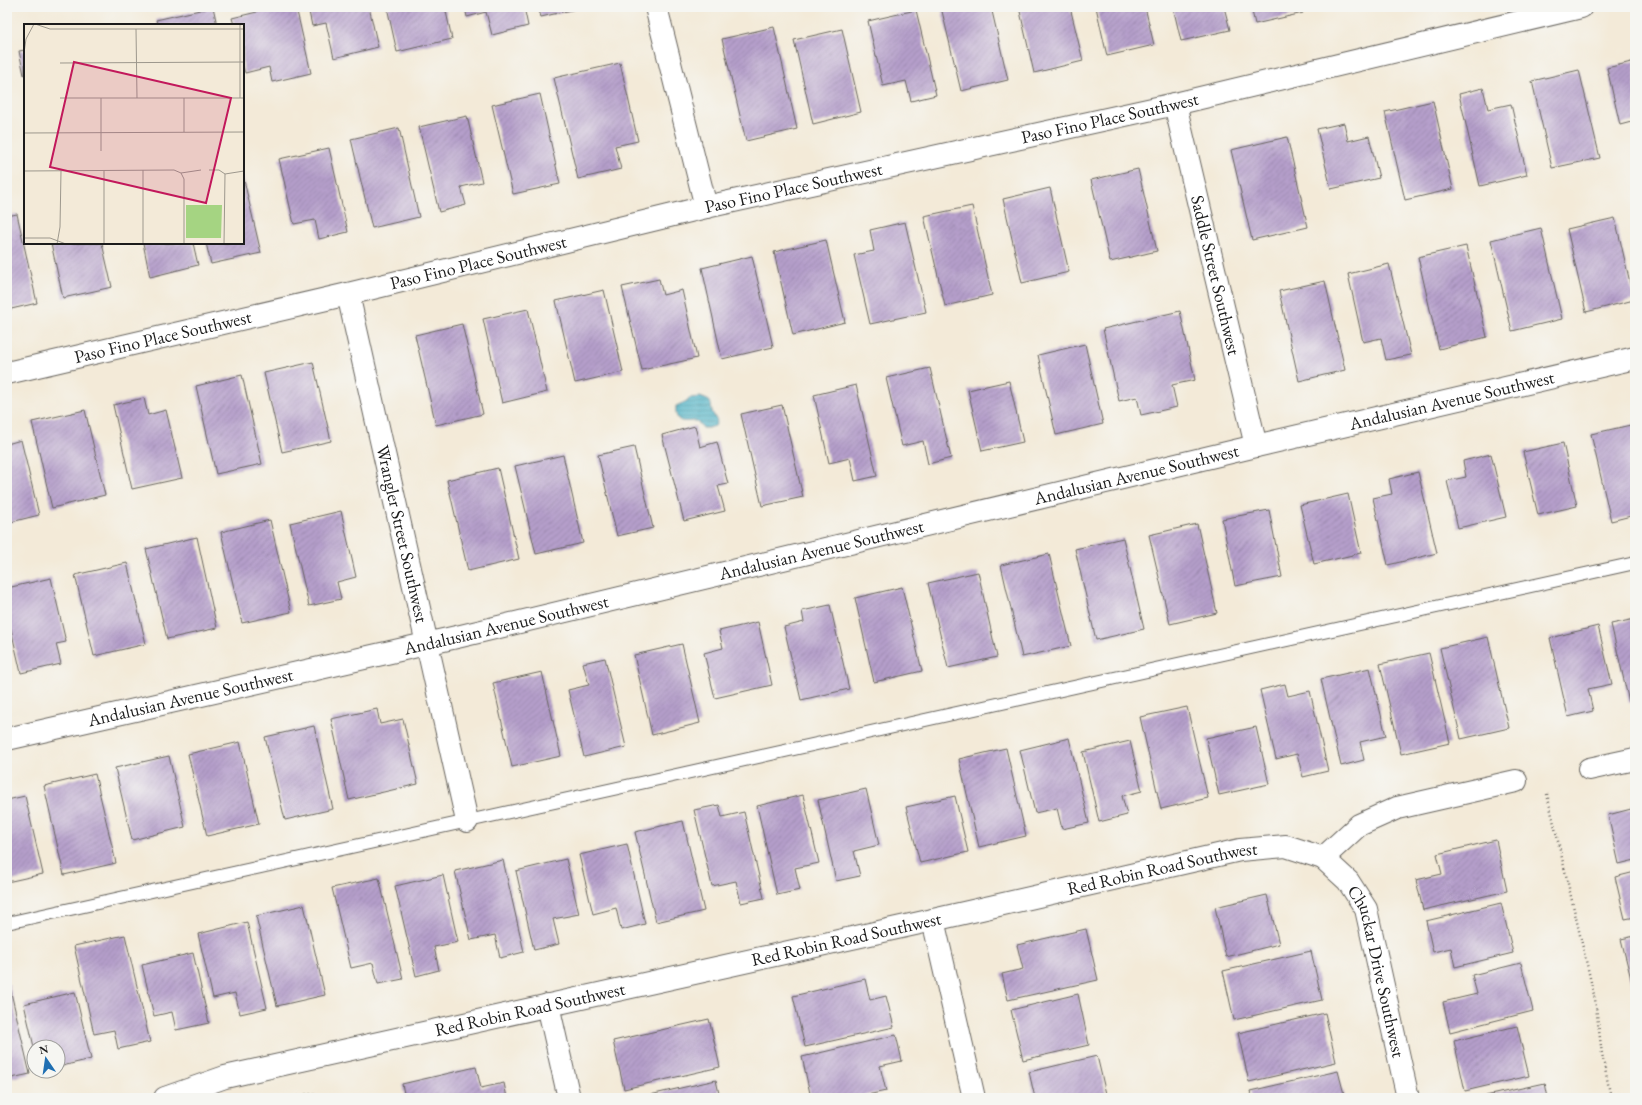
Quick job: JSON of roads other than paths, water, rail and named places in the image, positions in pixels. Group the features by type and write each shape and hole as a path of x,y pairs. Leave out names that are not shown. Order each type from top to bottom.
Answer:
{"street":[{"path":"656,7 706,207"},
{"name":"Paso Fino Place Southwest","path":"7,373 348,294 706,207 1175,104 1581,7"},
{"name":"Saddle Street Southwest","path":"1175,104 1256,446"},
{"name":"Wrangler Street Southwest","path":"348,294 467,821"},
{"name":"Andalusian Avenue Southwest","path":"7,739 426,644 1256,446 1635,358"},
{"path":"1589,769 1635,759"},
{"path":"1323,858 1359,825 1397,808 1516,782"},
{"name":"Red Robin Road Southwest","path":"165,1098 225,1077 934,920 1240,850 1286,846 1323,858"},
{"name":"Chuckar Drive Southwest","path":"1323,858 1348,881 1366,910 1408,1098"},
{"path":"934,920 974,1098"},
{"path":"548,1005 569,1098"}],"lane":[{"path":"7,923 1635,563"}],"water":[{"path":"700,397 709,400 717,421 715,426 703,428 697,421 680,421 678,419 676,406 687,401 689,398"}]}
